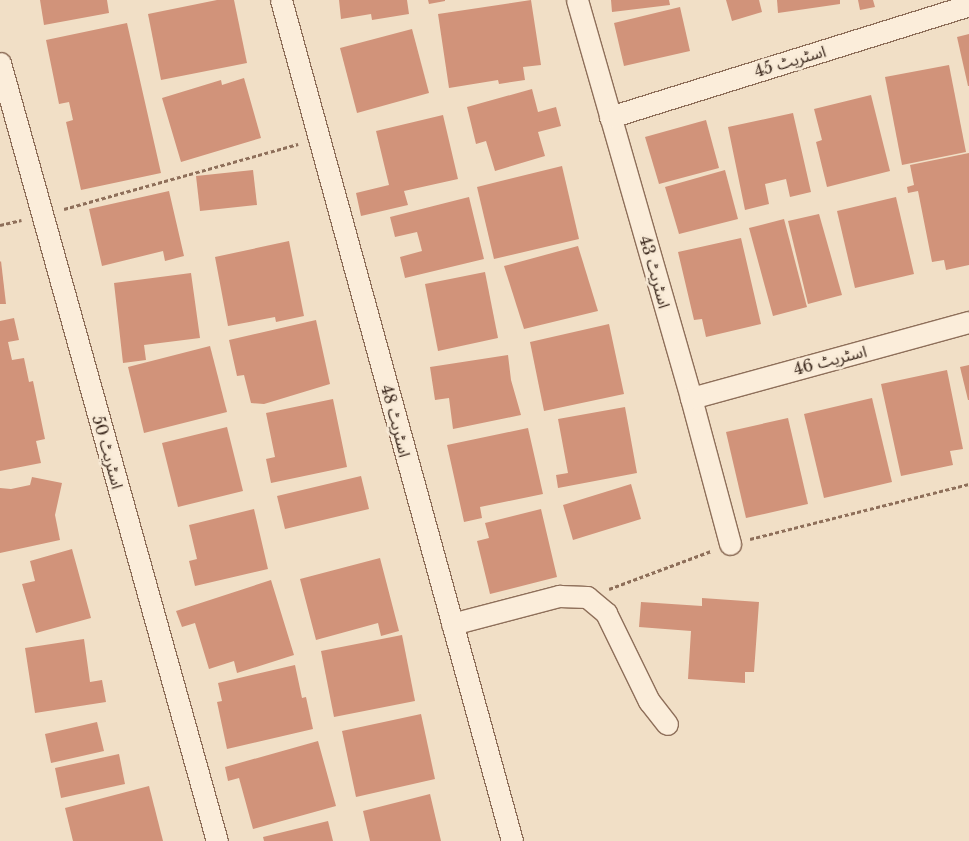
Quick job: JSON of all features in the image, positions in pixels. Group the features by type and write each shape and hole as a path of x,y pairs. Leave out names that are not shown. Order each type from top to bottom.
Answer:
{"street":[{"name":"اسٹریٹ 48","path":"281,0 512,841"},
{"name":"اسٹریٹ 43","path":"578,0 691,398 730,544"},
{"name":"اسٹریٹ 45","path":"610,117 969,5"},
{"name":"اسٹریٹ 50","path":"0,63 217,841"},
{"name":"اسٹریٹ 46","path":"691,398 969,322"},
{"path":"452,624 559,596 587,597 606,613 649,702 667,724"}],"path":[{"path":"42,215 319,138"},
{"path":"587,597 730,544 969,484"}],"building":[{"path":"40,0 107,0 109,13 44,25"},
{"path":"217,0 234,0 247,63 161,80 148,14"},
{"path":"339,0 407,0 409,14 372,20 371,14 341,19"},
{"path":"428,0 445,0 445,1 429,4"},
{"path":"531,0 541,65 523,67 525,80 499,84 498,80 449,88 438,14"},
{"path":"611,0 669,0 670,5 612,12"},
{"path":"726,0 759,0 762,12 732,21"},
{"path":"777,0 840,0 840,4 778,13"},
{"path":"858,0 873,0 875,7 860,10"},
{"path":"680,7 690,51 624,66 614,23"},
{"path":"127,23 161,173 81,190 66,122 73,120 69,102 59,104 46,40"},
{"path":"412,29 429,93 357,113 340,48"},
{"path":"969,34 969,86 968,86 957,37"},
{"path":"949,65 966,152 902,165 885,77"},
{"path":"244,78 261,138 181,162 162,98 221,80 222,85"},
{"path":"532,89 538,112 556,107 561,126 538,132 545,156 495,171 486,141 476,144 467,107"},
{"path":"871,95 890,171 827,187 816,142 822,140 814,109"},
{"path":"793,113 811,192 790,197 786,179 765,184 769,204 745,210 728,127"},
{"path":"443,115 458,179 404,191 408,205 361,216 356,193 389,185 376,131"},
{"path":"706,120 719,168 659,184 645,137"},
{"path":"969,153 969,265 946,270 944,260 932,262 918,191 908,193 907,187 914,185 910,165"},
{"path":"562,166 579,239 494,259 477,187"},
{"path":"253,170 257,205 200,211 196,176"},
{"path":"725,170 738,219 679,234 665,187"},
{"path":"169,191 184,256 165,261 163,251 102,266 89,209"},
{"path":"469,197 484,259 405,278 400,257 422,251 417,232 395,237 390,217"},
{"path":"896,197 914,274 855,288 837,211"},
{"path":"819,214 842,295 808,304 788,221"},
{"path":"784,219 807,307 773,316 749,228"},
{"path":"741,238 761,324 706,337 702,319 694,320 678,252"},
{"path":"289,241 304,316 276,322 275,317 228,326 215,257"},
{"path":"578,246 598,311 524,329 504,266"},
{"path":"1,261 6,304 0,304"},
{"path":"485,272 498,338 438,351 425,284"},
{"path":"191,273 200,338 144,345 146,360 123,363 114,283"},
{"path":"14,318 19,340 8,342 12,360 24,358 29,382 33,381 45,439 36,441 41,463 0,471 0,321"},
{"path":"316,320 330,384 264,404 251,403 244,375 237,376 229,340"},
{"path":"609,324 624,394 544,411 530,342"},
{"path":"210,346 227,412 144,433 128,367"},
{"path":"508,355 511,380 521,415 453,429 449,398 435,400 430,367"},
{"path":"969,365 969,400 968,400 960,367"},
{"path":"947,370 963,449 950,451 953,465 901,476 881,384"},
{"path":"872,398 892,482 824,498 804,414"},
{"path":"333,399 347,467 271,483 266,459 275,457 266,413"},
{"path":"625,407 637,473 558,488 556,475 568,473 558,419"},
{"path":"788,418 808,504 746,518 726,432"},
{"path":"227,427 243,491 178,507 162,443"},
{"path":"528,428 543,494 480,507 482,518 464,522 447,445"},
{"path":"361,476 369,509 285,529 277,496"},
{"path":"32,477 62,483 55,515 60,540 0,553 0,488 11,489 30,485"},
{"path":"631,484 641,519 573,540 563,505"},
{"path":"254,509 268,569 195,586 189,561 197,559 189,525"},
{"path":"541,509 557,577 490,594 477,541 489,538 485,523"},
{"path":"72,549 91,618 36,633 22,584 35,581 30,561"},
{"path":"380,558 399,631 381,636 378,623 316,640 300,579"},
{"path":"271,580 294,655 237,673 234,661 209,669 195,623 182,627 176,611"},
{"path":"702,598 759,602 754,672 745,672 745,683 688,679 691,631 639,627 641,602 702,606"},
{"path":"402,635 415,701 334,717 321,651"},
{"path":"84,639 90,682 102,680 106,702 35,713 25,648"},
{"path":"295,665 302,698 306,697 313,729 227,749 217,702 222,701 218,683"},
{"path":"421,714 435,779 356,797 342,731"},
{"path":"97,722 104,751 51,763 45,734"},
{"path":"318,741 336,806 253,829 239,778 228,781 225,767"},
{"path":"119,754 125,784 61,798 55,768"},
{"path":"149,786 163,841 73,841 65,808"},
{"path":"430,794 441,841 370,841 363,811"},
{"path":"328,821 333,841 264,841 263,837"}]}
